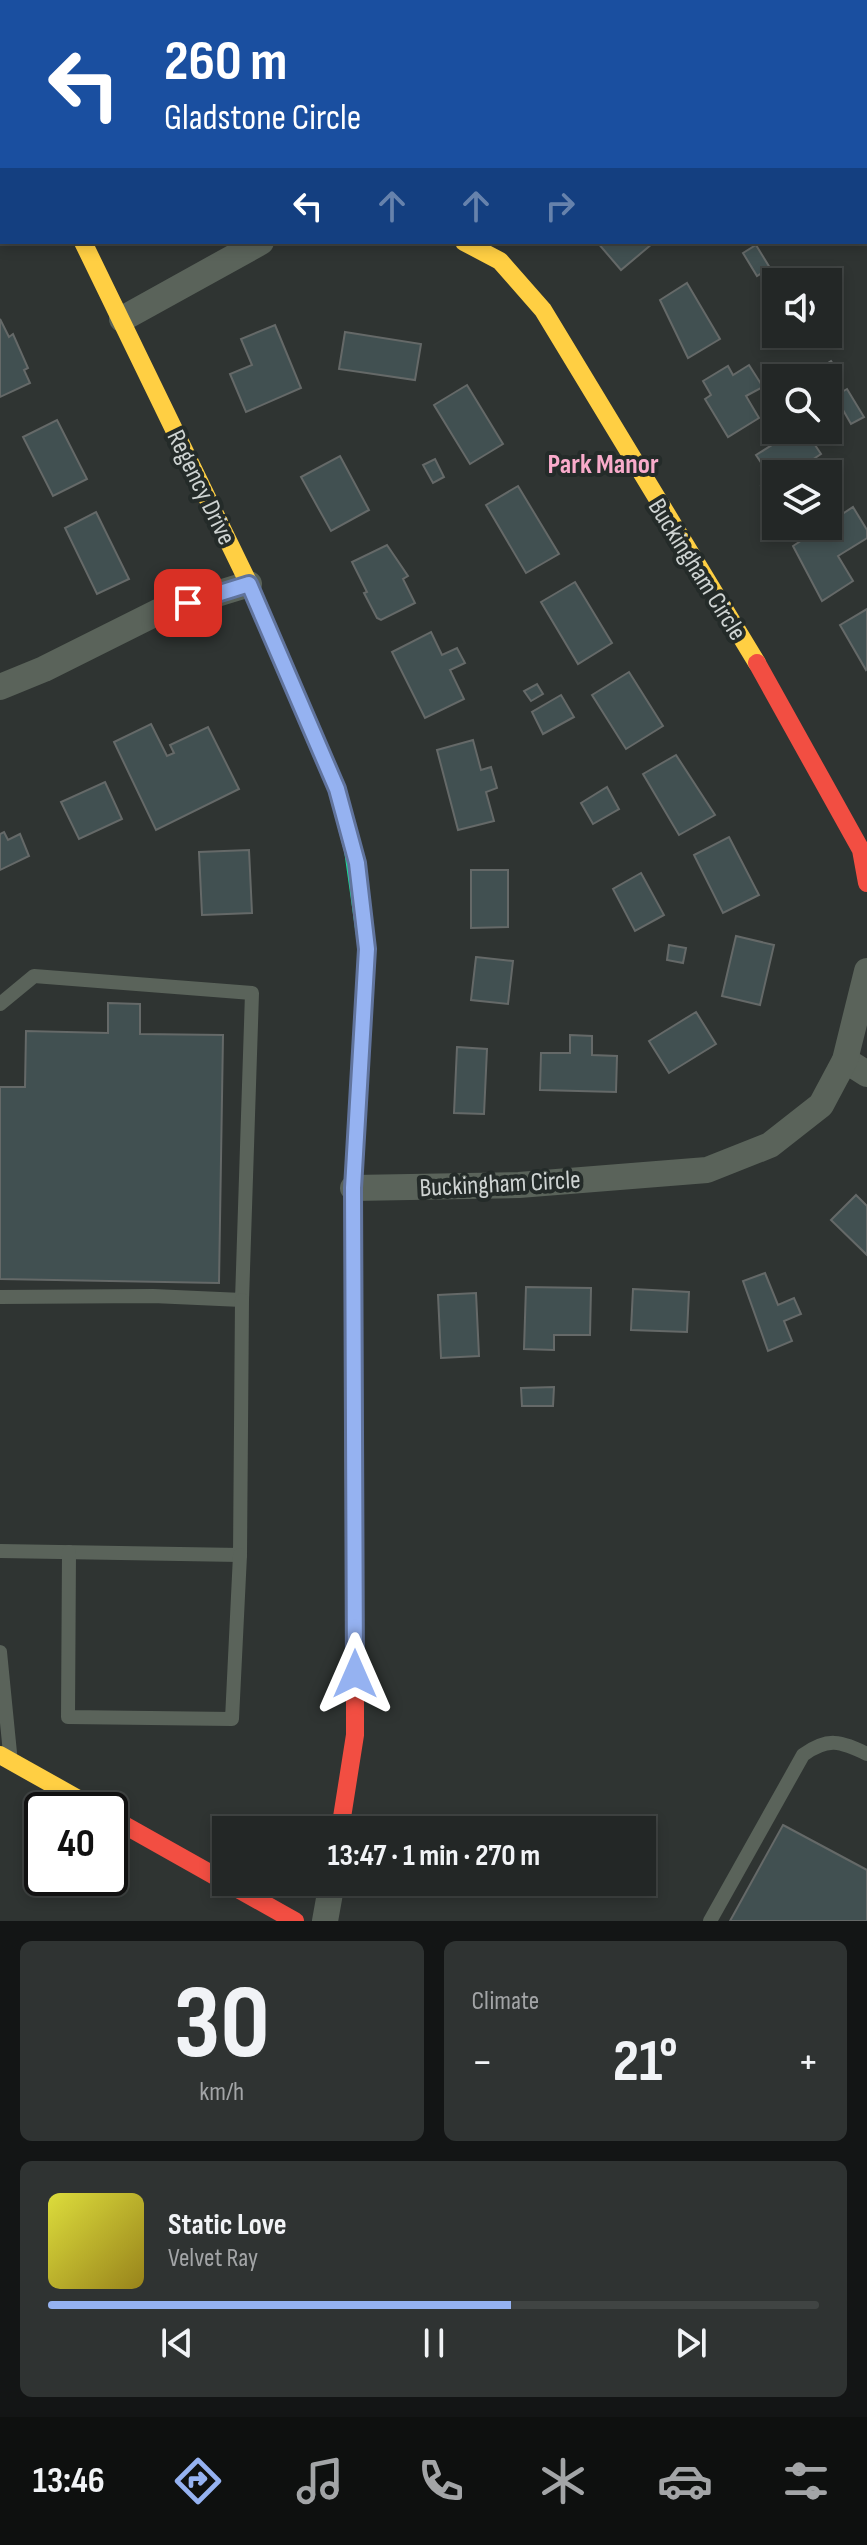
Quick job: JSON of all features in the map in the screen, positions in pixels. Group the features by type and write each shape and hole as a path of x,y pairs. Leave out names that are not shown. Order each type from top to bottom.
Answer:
{"street":[{"name":"Regency Drive","path":"84,244 249,584 337,789 357,863 367,949 353,1188 355,1735 342,1816"},
{"path":"122,319 257,244"},
{"name":"Buckingham Circle","path":"468,244 500,261 543,310 698,571 779,698 861,850 867,883"},
{"path":"0,687 44,669 158,612 249,584"},
{"name":"Buckingham Circle","path":"353,1188 519,1185 707,1170 770,1145 821,1105 856,1067 867,971"},
{"path":"5,1758 66,1792"},
{"path":"128,1827 295,1921"},
{"path":"325,1921 329,1896"}],"lane":[{"path":"0,1004 34,976 252,993 242,1300 240,1555 232,1719 68,1717 69,1552"},
{"path":"0,1297 153,1296 242,1300"},
{"path":"0,1551 240,1555"},
{"path":"0,1652 5,1758"},
{"path":"710,1921 803,1755 821,1743 846,1743 867,1754"}],"building":[{"path":"599,244 652,244 621,270"},
{"path":"756,245 770,268 762,268 762,273 757,276 743,253"},
{"path":"687,283 720,339 688,358 660,300"},
{"path":"0,319 9,337 13,334 28,368 24,370 30,383 0,397"},
{"path":"275,325 301,388 246,412 230,374 252,365 241,339"},
{"path":"345,332 421,344 415,380 339,369"},
{"path":"749,365 762,388 746,396 759,418 728,437 705,399 711,395 703,381 728,366 733,375"},
{"path":"467,385 503,444 470,464 434,405"},
{"path":"847,389 864,417 851,424 842,408 842,392"},
{"path":"57,420 87,479 53,496 23,437"},
{"path":"774,444 814,444 821,454 812,460 762,460 762,464 756,455"},
{"path":"340,456 369,510 331,531 301,477"},
{"path":"435,459 444,477 433,483 423,465"},
{"path":"518,486 559,554 526,573 486,505"},
{"path":"853,507 867,530 867,538 838,556 853,581 822,601 793,546 802,540 842,540 842,514"},
{"path":"96,512 129,579 97,594 65,528"},
{"path":"387,545 408,576 403,579 415,603 381,620 364,593 367,592 352,562"},
{"path":"575,582 612,643 578,664 541,602"},
{"path":"867,609 867,669 866,670 840,625"},
{"path":"431,632 442,655 457,648 465,663 450,670 464,699 425,718 392,652"},
{"path":"629,672 663,726 626,749 592,695"},
{"path":"537,684 543,694 531,701 524,691"},
{"path":"561,695 574,717 543,734 532,712"},
{"path":"151,724 167,756 174,753 170,745 208,727 239,789 156,830 114,742"},
{"path":"473,740 481,770 491,767 497,788 486,792 494,821 458,830 437,750"},
{"path":"676,755 715,815 679,835 643,774"},
{"path":"105,782 122,819 79,839 61,802"},
{"path":"607,787 619,809 593,824 581,803"},
{"path":"4,832 8,840 20,834 29,856 0,870 0,834"},
{"path":"729,837 759,895 723,913 694,855"},
{"path":"249,850 252,913 202,915 199,852"},
{"path":"471,870 508,870 508,927 471,928"},
{"path":"641,873 664,915 635,931 613,889"},
{"path":"736,936 774,945 760,1005 722,996"},
{"path":"669,945 686,948 683,963 667,960"},
{"path":"476,957 513,961 508,1004 471,1000"},
{"path":"108,1003 140,1004 140,1034 223,1035 219,1283 0,1279 0,1087 25,1087 26,1031 108,1033"},
{"path":"696,1012 716,1044 669,1073 649,1041"},
{"path":"570,1035 592,1036 592,1055 617,1056 616,1092 540,1090 541,1053 570,1053"},
{"path":"457,1047 487,1049 484,1114 454,1113"},
{"path":"856,1195 867,1206 867,1255 831,1220"},
{"path":"765,1273 778,1305 794,1298 801,1314 784,1321 792,1341 768,1351 743,1281"},
{"path":"526,1287 591,1288 590,1335 554,1335 554,1350 524,1349"},
{"path":"633,1289 689,1292 687,1332 631,1330"},
{"path":"476,1293 479,1356 441,1358 438,1295"},
{"path":"554,1387 553,1406 522,1406 521,1388"},
{"path":"783,1825 867,1870 867,1921 730,1921"}],"traffic: fast":[{"path":"353,850 367,949 353,1188 353,1308"}],"traffic: slow":[{"path":"84,244 249,584 337,789 353,850"},
{"path":"468,244 500,261 543,310 757,663"},
{"path":"353,1308 355,1668"},
{"path":"0,1755 66,1792"}],"traffic: jam":[{"path":"757,663 861,850 867,883"},
{"path":"342,1816 355,1735 355,1668"},
{"path":"128,1827 295,1921"}],"district":[{"name":"Park Manor","path":"603,463"}],"route":[{"path":"188,603 249,584 337,789 357,863 367,949 353,1188 355,1674"}]}
